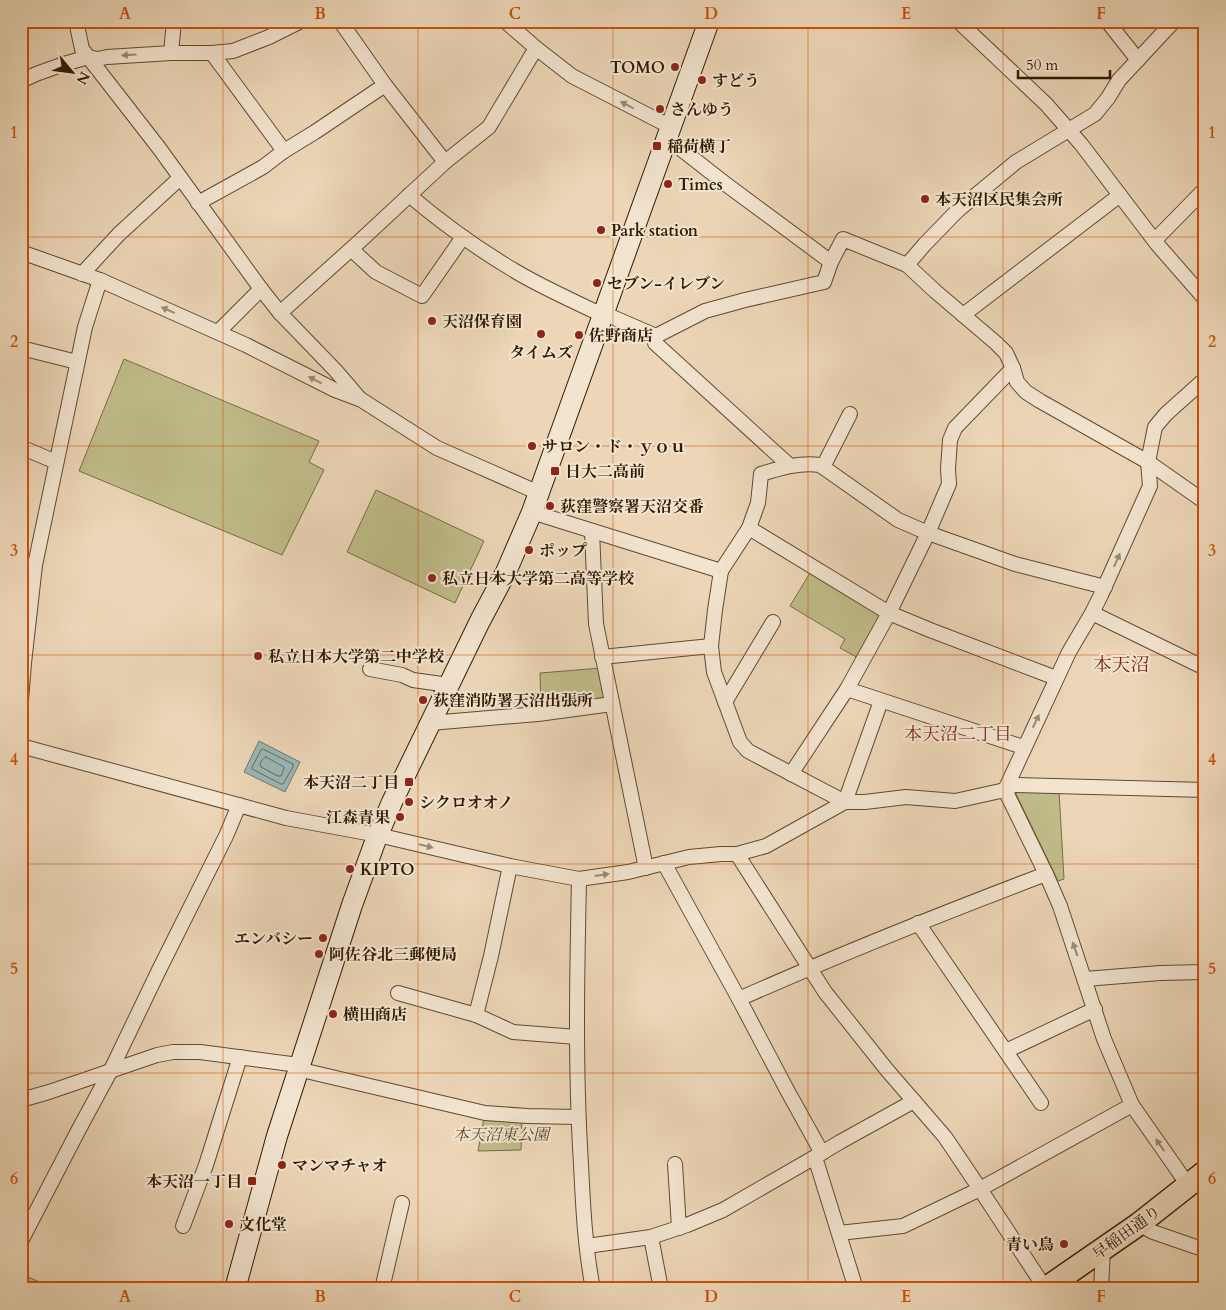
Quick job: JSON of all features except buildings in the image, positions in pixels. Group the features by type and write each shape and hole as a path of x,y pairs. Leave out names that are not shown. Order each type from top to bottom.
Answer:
{"main road":[{"name":"早稲田通り","path":"1045,1288 1138,1224 1197,1178"}],"street":[{"path":"76,21 82,49 159,148 260,289 360,399"},
{"path":"171,53 174,21"},
{"path":"340,21 385,85 445,162"},
{"path":"505,21 521,27 536,48 572,76 669,132 727,185 831,262"},
{"path":"235,1289 268,1163 352,905 378,835 430,723 506,572 532,512 709,21"},
{"path":"958,21 1046,104 1205,299"},
{"path":"1107,21 1138,60"},
{"path":"907,265 958,210 1016,162 1095,114 1119,80 1174,21"},
{"path":"21,82 36,74 88,57 98,59 171,53 233,51 269,36 293,23"},
{"path":"280,313 445,162 488,127 536,48"},
{"path":"212,53 284,151"},
{"path":"198,203 263,167 284,151 385,85"},
{"path":"82,274 119,234 180,178"},
{"path":"1155,240 1205,189"},
{"path":"963,315 1120,195"},
{"path":"409,196 463,238 515,271 594,311 603,313 656,336"},
{"path":"351,249 376,272 422,296 463,238"},
{"path":"656,336 705,311 824,282 831,262 843,239 907,265 1006,353 1017,382 1026,392 1148,462 1205,502"},
{"path":"21,252 100,280 246,345 335,390 360,399 437,448 539,494"},
{"path":"21,700 35,565 85,326 100,280"},
{"path":"218,332 260,289"},
{"path":"656,336 655,343 790,466"},
{"path":"21,348 77,362"},
{"path":"791,774 847,690 889,613 928,533 949,484 950,440 955,428 1013,368"},
{"path":"1197,1178 1132,1105 1104,1039 1060,906 1005,790 1056,678 1105,587 1150,486 1148,462 1155,427 1166,414 1205,380"},
{"path":"823,467 850,414"},
{"path":"21,447 56,462"},
{"path":"1105,587 1015,564 928,533 898,520 820,465 790,466 761,474 758,502 749,528 721,571 711,646 714,672 740,742 748,751 845,802 865,802 906,796 954,801 1005,790 1014,785 1205,790"},
{"path":"532,512 721,571"},
{"path":"749,528 889,613 1056,678"},
{"path":"592,531 596,624 646,868"},
{"path":"21,560 35,565"},
{"path":"1092,613 1205,668"},
{"path":"725,702 773,622"},
{"path":"602,657 711,646"},
{"path":"370,668 402,674 414,680 449,685"},
{"path":"847,690 1024,747"},
{"path":"21,746 286,818 378,835 510,866 579,879 628,872 689,857 737,854 766,846 845,802 882,701"},
{"path":"430,723 538,714 612,704"},
{"path":"21,1241 111,1070 226,836 239,805"},
{"path":"737,854 825,992 887,1070 945,1138 1045,1288"},
{"path":"664,864 740,999 819,1155 856,1289"},
{"path":"476,1015 510,866"},
{"path":"740,999 918,923 1046,874"},
{"path":"579,879 577,971 578,1117 584,1218 593,1289"},
{"path":"918,923 1041,1103"},
{"path":"1085,979 1160,973 1205,972"},
{"path":"398,993 476,1015 513,1032 577,1037"},
{"path":"1006,1051 1094,1009"},
{"path":"21,1100 157,1055 173,1052 200,1052 291,1064 306,1071 485,1113 578,1117"},
{"path":"183,1226 206,1165 240,1057"},
{"path":"587,1246 651,1237 723,1210 914,1101"},
{"path":"839,1233 902,1226 980,1189 1132,1105"},
{"path":"675,1164 679,1228"},
{"path":"382,1289 402,1203"},
{"path":"1138,1224 1153,1232 1205,1250"},
{"path":"651,1237 661,1289"},
{"path":"1100,1289 1103,1249"}],"green space":[{"path":"124,359 319,441 309,462 324,470 282,555 79,471"},
{"path":"376,490 484,541 455,603 347,552"},
{"path":"810,573 882,617 858,658 840,648 845,639 790,606"},
{"path":"601,668 608,701 541,710 540,673"},
{"path":"1019,789 1059,791 1064,879 1058,881 1016,794"},
{"name":"本天沼東公園","path":"522,1117 521,1150 478,1151 484,1118"},
{"path":"21,1274 49,1286 48,1289 21,1289"}],"water":[{"path":"259,741 300,762 285,792 244,772"}],"place":[{"name":"TOMO","path":"675,67"},
{"name":"すどう","path":"702,80"},
{"name":"さんゆう","path":"660,109"},
{"name":"稲荷横丁","path":"657,146"},
{"name":"Times","path":"668,184"},
{"name":"本天沼区民集会所","path":"925,199"},
{"name":"Park station","path":"601,230"},
{"name":"セブン-イレブン","path":"597,283"},
{"name":"天沼保育園","path":"432,321"},
{"name":"タイムズ","path":"541,334"},
{"name":"佐野商店","path":"579,335"},
{"name":"サロン・ド・ｙｏｕ","path":"532,446"},
{"name":"日大二高前","path":"555,471"},
{"name":"荻窪警察署天沼交番","path":"550,506"},
{"name":"ポップ","path":"529,550"},
{"name":"私立日本大学第二高等学校","path":"432,578"},
{"name":"私立日本大学第二中学校","path":"258,656"},
{"name":"荻窪消防署天沼出張所","path":"423,700"},
{"name":"本天沼二丁目","path":"409,782"},
{"name":"シクロオオノ","path":"409,802"},
{"name":"江森青果","path":"400,817"},
{"name":"KIPTO","path":"350,869"},
{"name":"エンバシー","path":"323,938"},
{"name":"阿佐谷北三郵便局","path":"319,954"},
{"name":"横田商店","path":"333,1014"},
{"name":"マンマチャオ","path":"282,1165"},
{"name":"本天沼一丁目","path":"252,1181"},
{"name":"文化堂","path":"229,1224"},
{"name":"青い鳥","path":"1064,1244"}],"district":[{"name":"本天沼","path":"1121,664"},
{"name":"本天沼二丁目","path":"958,734"}]}
